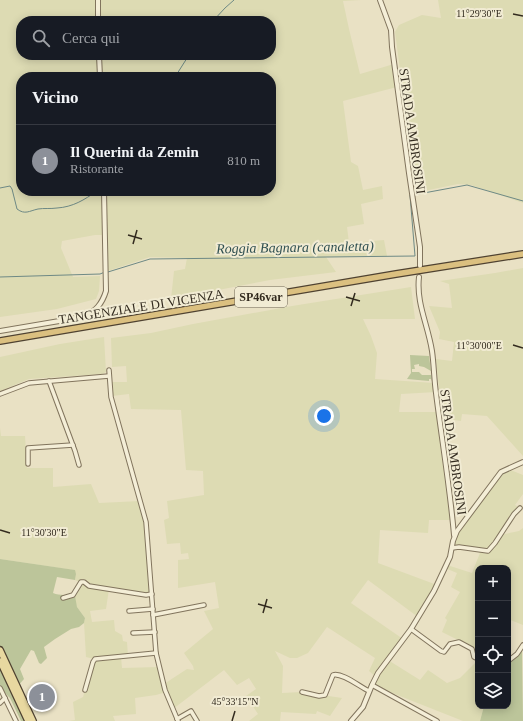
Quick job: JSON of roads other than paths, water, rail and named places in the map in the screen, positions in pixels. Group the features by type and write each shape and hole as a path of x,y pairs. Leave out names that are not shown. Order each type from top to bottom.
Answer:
{"highway":[{"name":"TANGENZIALE DI VICENZA","path":"0,341 388,275 523,254"}],"main road":[{"path":"0,650 34,721"},
{"path":"0,661 28,721"}],"street":[{"path":"98,0 98,16"},
{"name":"STRADA AMBROSINI","path":"380,0 391,30 392,52 420,247 420,266"},
{"path":"100,60 100,72"},
{"path":"0,331 83,317 92,313 100,306 106,291 104,196"},
{"name":"STRADA AMBROSINI","path":"419,277 418,296 429,335 432,352 454,536"},
{"path":"109,370 111,397 146,522 156,654 165,690 177,720 191,711 198,721"},
{"path":"0,394 23,385 49,381 109,376"},
{"path":"49,381 79,465"},
{"path":"28,464 28,448 73,445"},
{"path":"350,721 363,707 378,673 411,629 434,591 445,568 452,548 454,536 501,472 523,462"},
{"path":"452,548 459,547 488,551 514,514 520,508"},
{"path":"63,598 73,595 81,582 84,582 89,586 146,595 152,594"},
{"path":"153,615 204,605"},
{"path":"129,611 153,609"},
{"path":"411,629 441,651 444,652 450,644 459,642 472,649 475,658"},
{"path":"133,634 155,632"},
{"path":"511,659 517,654 523,645"},
{"path":"85,690 95,659 156,654"},
{"path":"302,692 319,696 325,695 332,675 336,674 345,677 369,691"},
{"path":"372,685 437,721"},
{"path":"0,688 16,721"},
{"path":"0,703 5,698"}],"waterway":[{"path":"218,16 234,0"},
{"path":"178,72 186,60"},
{"name":"Roggia Bagnara (canaletta)","path":"413,195 467,185 523,201"},
{"path":"0,188 10,186 17,209 25,212 73,205 89,196"},
{"name":"Roggia Bagnara (canaletta)","path":"108,272 150,259 415,256 410,195"},
{"name":"Roggia Bagnara (canaletta)","path":"0,277 100,274 105,272"}],"place":[{"name":"Il Querini da Zemin","path":"42,697"}]}
